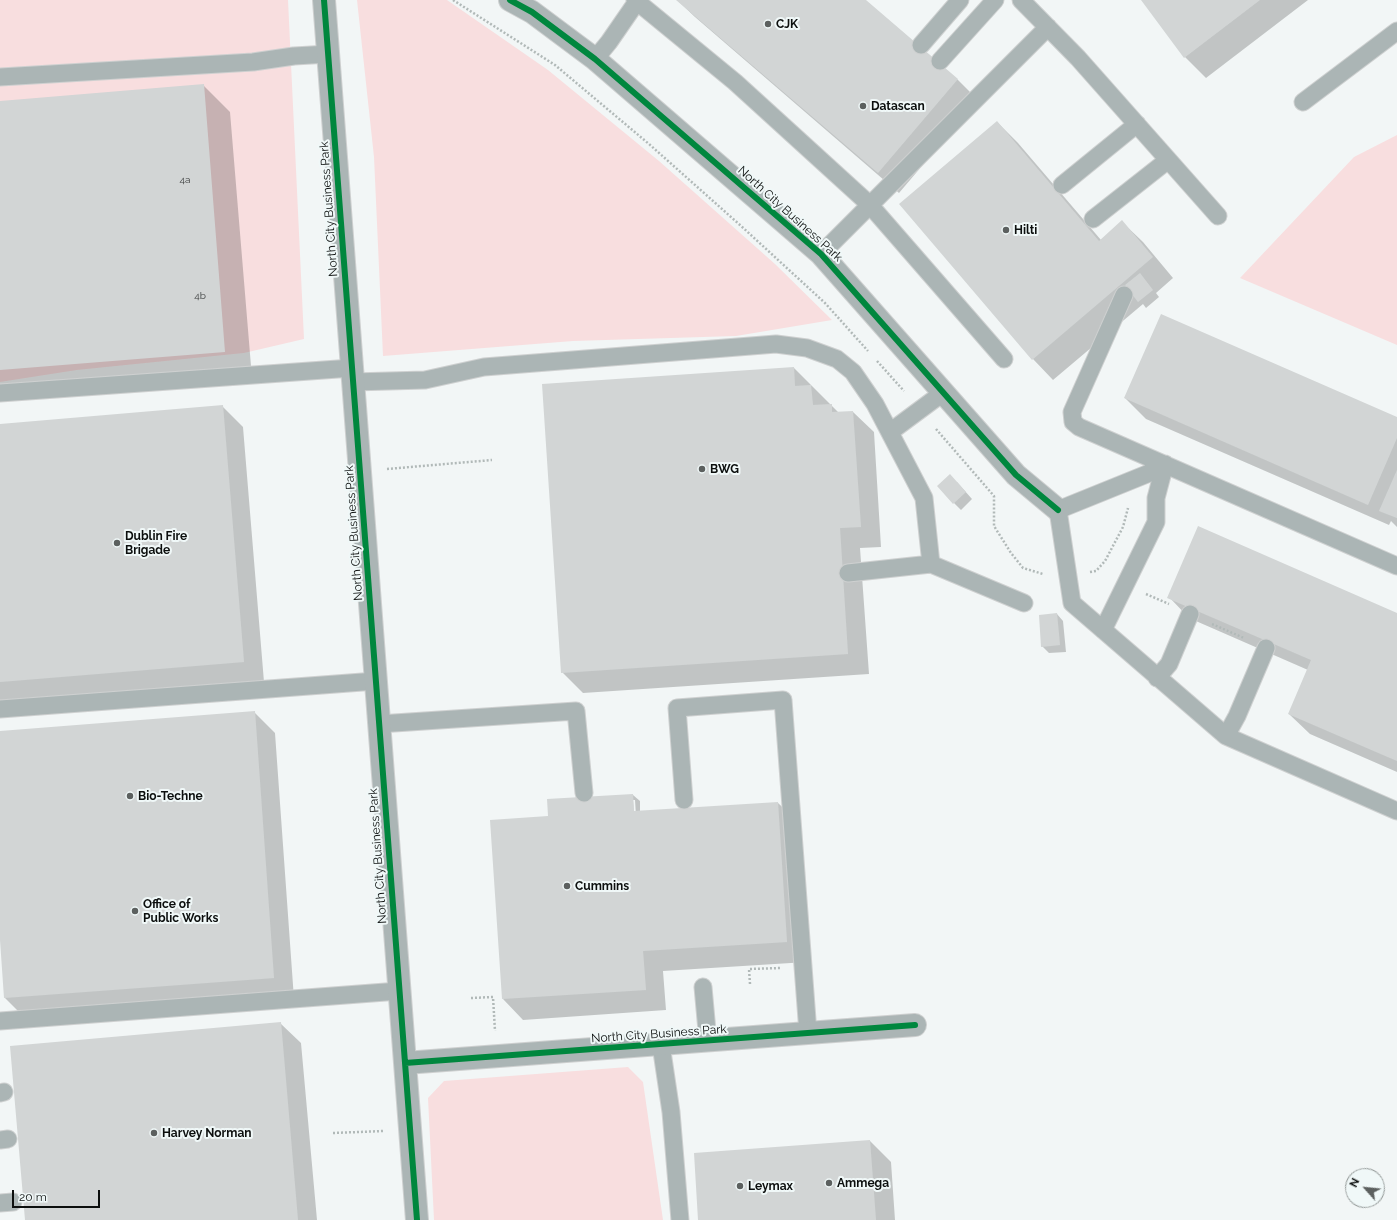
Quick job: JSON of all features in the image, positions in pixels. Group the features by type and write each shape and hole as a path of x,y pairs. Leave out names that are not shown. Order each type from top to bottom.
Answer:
{"street":[{"name":"North City Business Park","path":"324,0 399,991 418,1220"},
{"name":"North City Business Park","path":"510,0 532,12 596,59 821,254 1016,475 1058,510"},
{"name":"North City Business Park","path":"405,1064 915,1025"}],"lane":[{"path":"596,59 637,0 734,82 869,204 1004,359"},
{"path":"921,45 960,0"},
{"path":"940,61 995,0"},
{"path":"1021,0 1078,58 1218,216"},
{"path":"821,254 869,204 1048,28"},
{"path":"1303,102 1397,31"},
{"path":"0,77 253,62 294,56 328,54"},
{"path":"1062,186 1137,124"},
{"path":"1093,219 1168,160"},
{"path":"1124,295 1072,412 1073,422 1079,427 1397,566"},
{"path":"0,393 352,375 425,380 484,367 776,344 807,348 836,359 853,372 875,404 924,498 931,564"},
{"path":"890,432 944,392"},
{"path":"1165,464 1147,474 1058,510 1067,579 1072,603 1157,678 1226,736 1397,810"},
{"path":"1102,630 1156,522 1156,498 1165,464"},
{"path":"848,573 931,564 1024,603"},
{"path":"1157,678 1169,664 1190,614"},
{"path":"1226,736 1237,716 1266,648"},
{"path":"0,709 376,681"},
{"path":"684,800 677,708 783,700 808,1034"},
{"path":"379,724 576,711 584,793"},
{"path":"703,987 708,1042"},
{"path":"0,1021 399,991"},
{"path":"661,1045 671,1112 680,1220"}],"path":[{"path":"453,0 555,65 608,109 740,225 825,303 870,354"},
{"path":"875,359 994,496 994,526 1023,568 1048,576 1067,579 1096,570 1105,561 1123,527 1129,504"},
{"path":"360,471 492,460"},
{"path":"750,984 749,969 802,966"},
{"path":"471,998 492,997 497,1057"},
{"path":"333,1133 410,1129"}],"shaded area":[{"path":"0,0 288,0 304,339 244,353 77,370 0,382"},
{"path":"357,0 447,0 548,70 659,161 775,264 832,320 736,336 573,341 383,356 374,157"},
{"path":"1397,135 1397,345 1240,278 1354,157"},
{"path":"628,1067 643,1082 663,1220 434,1220 428,1098 444,1081"}],"building":[{"path":"676,0 866,0 958,79 878,173"},
{"path":"1141,0 1260,0 1184,58"},
{"path":"204,84 225,352 0,370 0,101"},
{"name":"Hilti","path":"997,121 1099,241 1122,220 1153,257 1032,360 899,204"},
{"path":"1140,273 1153,290 1138,302 1125,285"},
{"path":"1161,314 1397,417 1397,438 1368,505 1124,398"},
{"name":"BWG","path":"794,367 795,386 811,385 813,405 832,404 832,412 853,411 861,527 840,528 848,654 561,673 542,384"},
{"name":"Dublin Fire Brigade","path":"223,405 244,662 0,682 0,424"},
{"path":"1397,470 1397,518 1379,511"},
{"path":"950,474 966,492 953,504 937,486"},
{"path":"1198,526 1397,613 1397,761 1288,714 1311,660 1167,598"},
{"path":"1057,613 1060,645 1041,647 1039,615"},
{"path":"255,711 274,978 4,998 0,940 0,731"},
{"path":"633,794 634,811 778,802 787,942 643,951 646,990 502,999 490,820 548,816 547,799"},
{"name":"Harvey Norman","path":"281,1022 298,1220 25,1220 10,1046"},
{"path":"870,1140 876,1220 698,1220 694,1153"}],"cycle path":[{"path":"324,0 417,1220"},
{"path":"510,0 532,12 595,59 821,254 1016,475 1058,510"},
{"path":"405,1063 915,1025"}],"place":[{"name":"CJK","path":"768,24"},
{"name":"Datascan","path":"863,106"},
{"name":"Hilti","path":"1006,230"},
{"name":"BWG","path":"702,469"},
{"name":"Dublin Fire Brigade","path":"117,543"},
{"name":"Bio-Techne","path":"130,796"},
{"name":"Cummins","path":"567,886"},
{"name":"Office of Public Works","path":"135,911"},
{"name":"Harvey Norman","path":"154,1133"},
{"name":"Ammega","path":"829,1183"},
{"name":"Leymax","path":"740,1186"}]}
